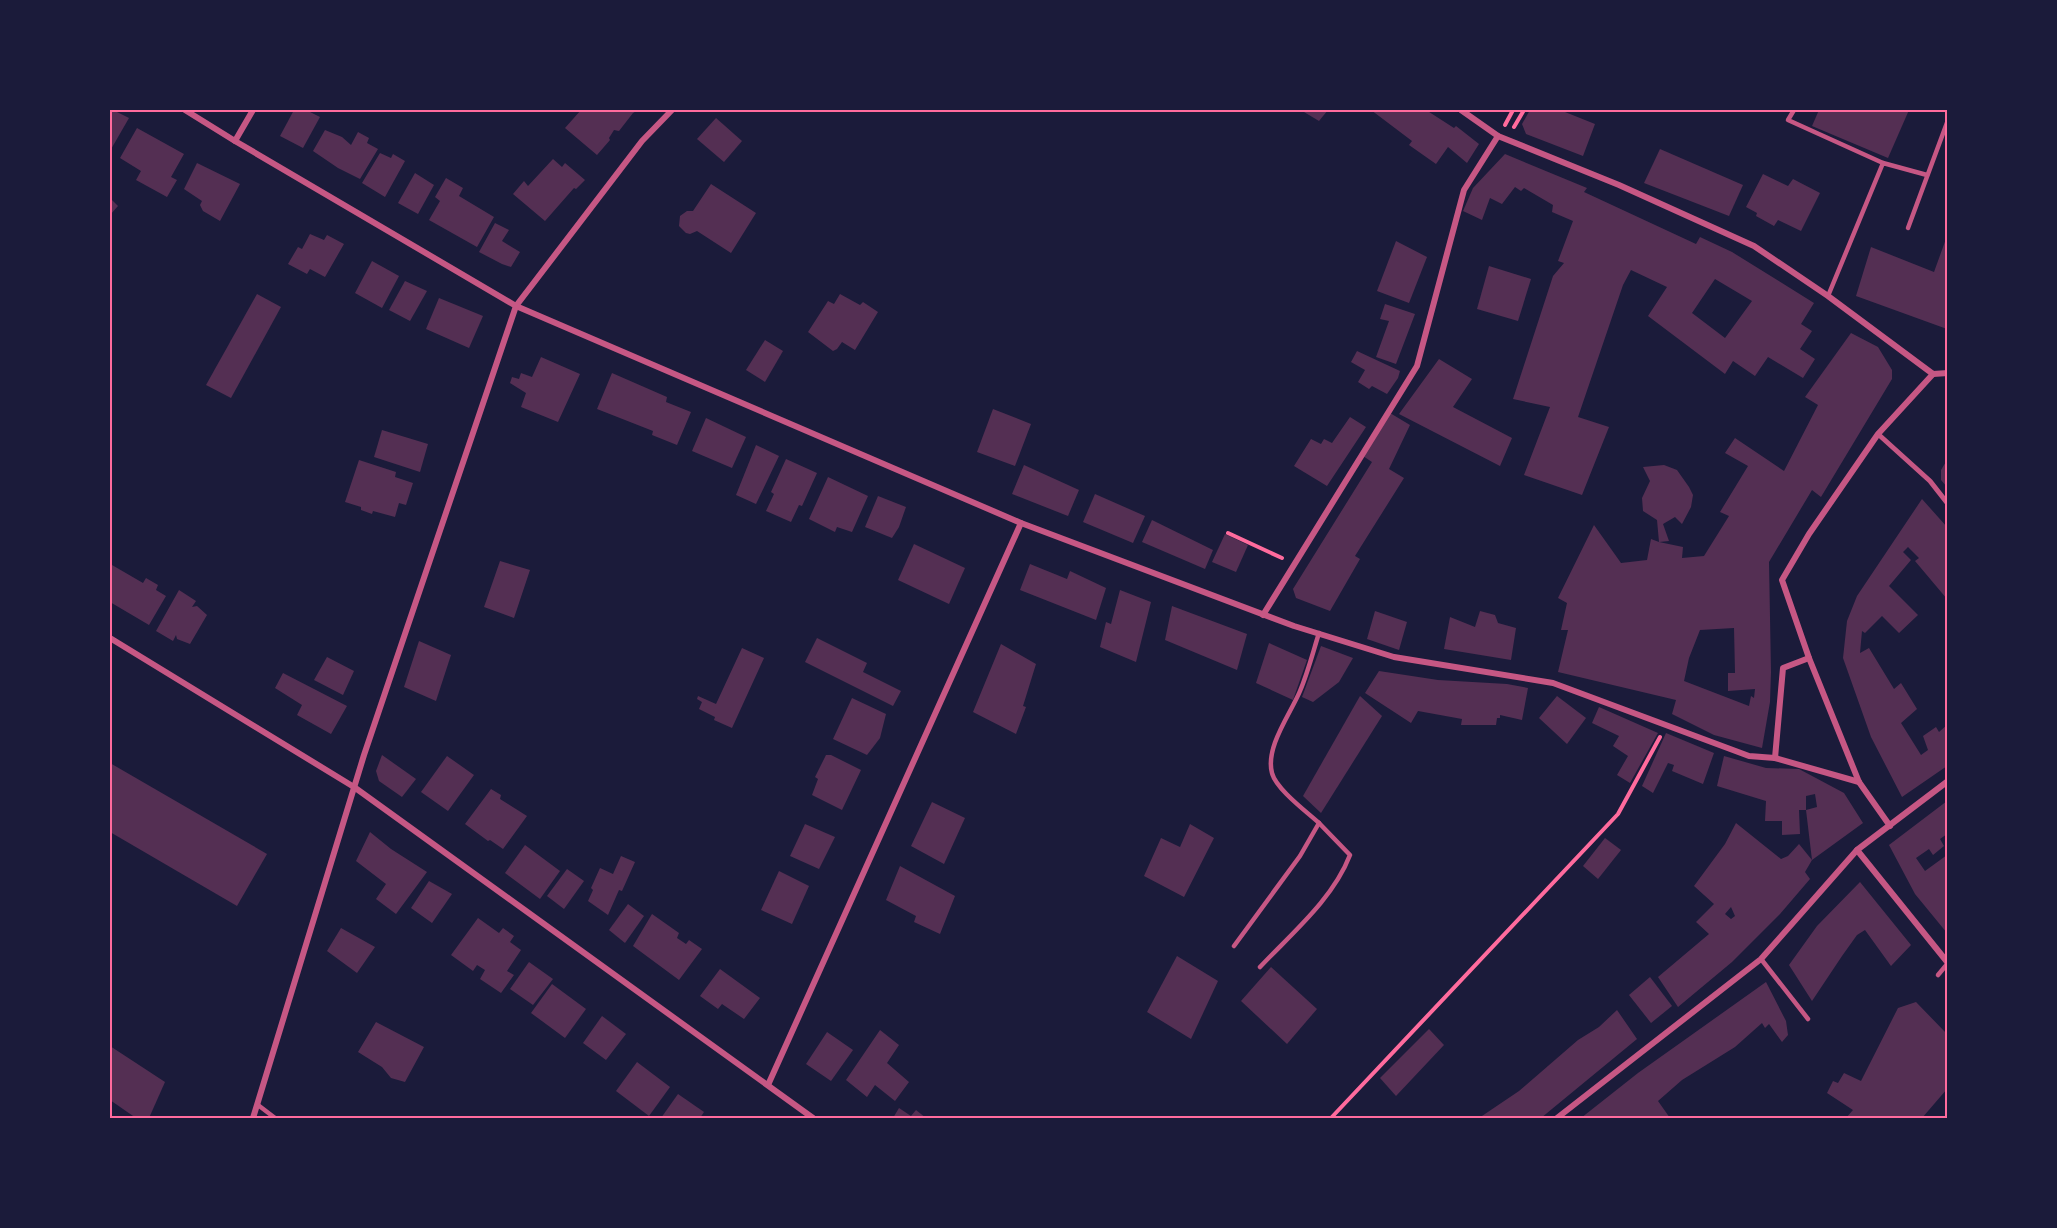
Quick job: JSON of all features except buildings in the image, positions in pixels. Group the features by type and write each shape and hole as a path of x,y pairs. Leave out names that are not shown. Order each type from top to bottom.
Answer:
{"street":[{"path":"185,110 516,306 1021,523 1263,615 1394,657 1553,683 1749,756 1775,758 1859,782"},
{"path":"235,141 253,110"},
{"path":"253,1119 354,787 516,306 642,141 672,110"},
{"path":"1461,110 1498,136 1619,185 1730,234 1775,258 1934,374 1947,373"},
{"path":"1263,615 1417,366 1464,190 1498,136"},
{"path":"1890,826 1859,782 1809,658 1782,580 1809,534 1878,435 1934,374"},
{"path":"1878,435 1930,481 1947,504"},
{"path":"768,1085 1021,523"},
{"path":"110,638 354,787 813,1119"},
{"path":"1775,758 1783,668 1809,658"},
{"path":"1557,1119 1761,959 1857,850 1947,781"},
{"path":"1857,850 1947,963"}],"lane":[{"path":"1794,110 1788,120 1883,163 1927,175"},
{"path":"1908,228 1947,120"},
{"path":"1828,296 1883,163"},
{"path":"1260,967 1325,897 1342,875 1350,855 1279,783 1272,773 1272,756 1276,740 1306,674 1319,633"},
{"path":"1234,946 1300,856 1319,823"},
{"path":"1761,959 1808,1019"},
{"path":"1938,975 1947,963"},
{"path":"258,1105 275,1119"}],"path":[{"path":"1228,533 1294,563"},
{"path":"1331,1119 1618,813 1666,726"}]}
